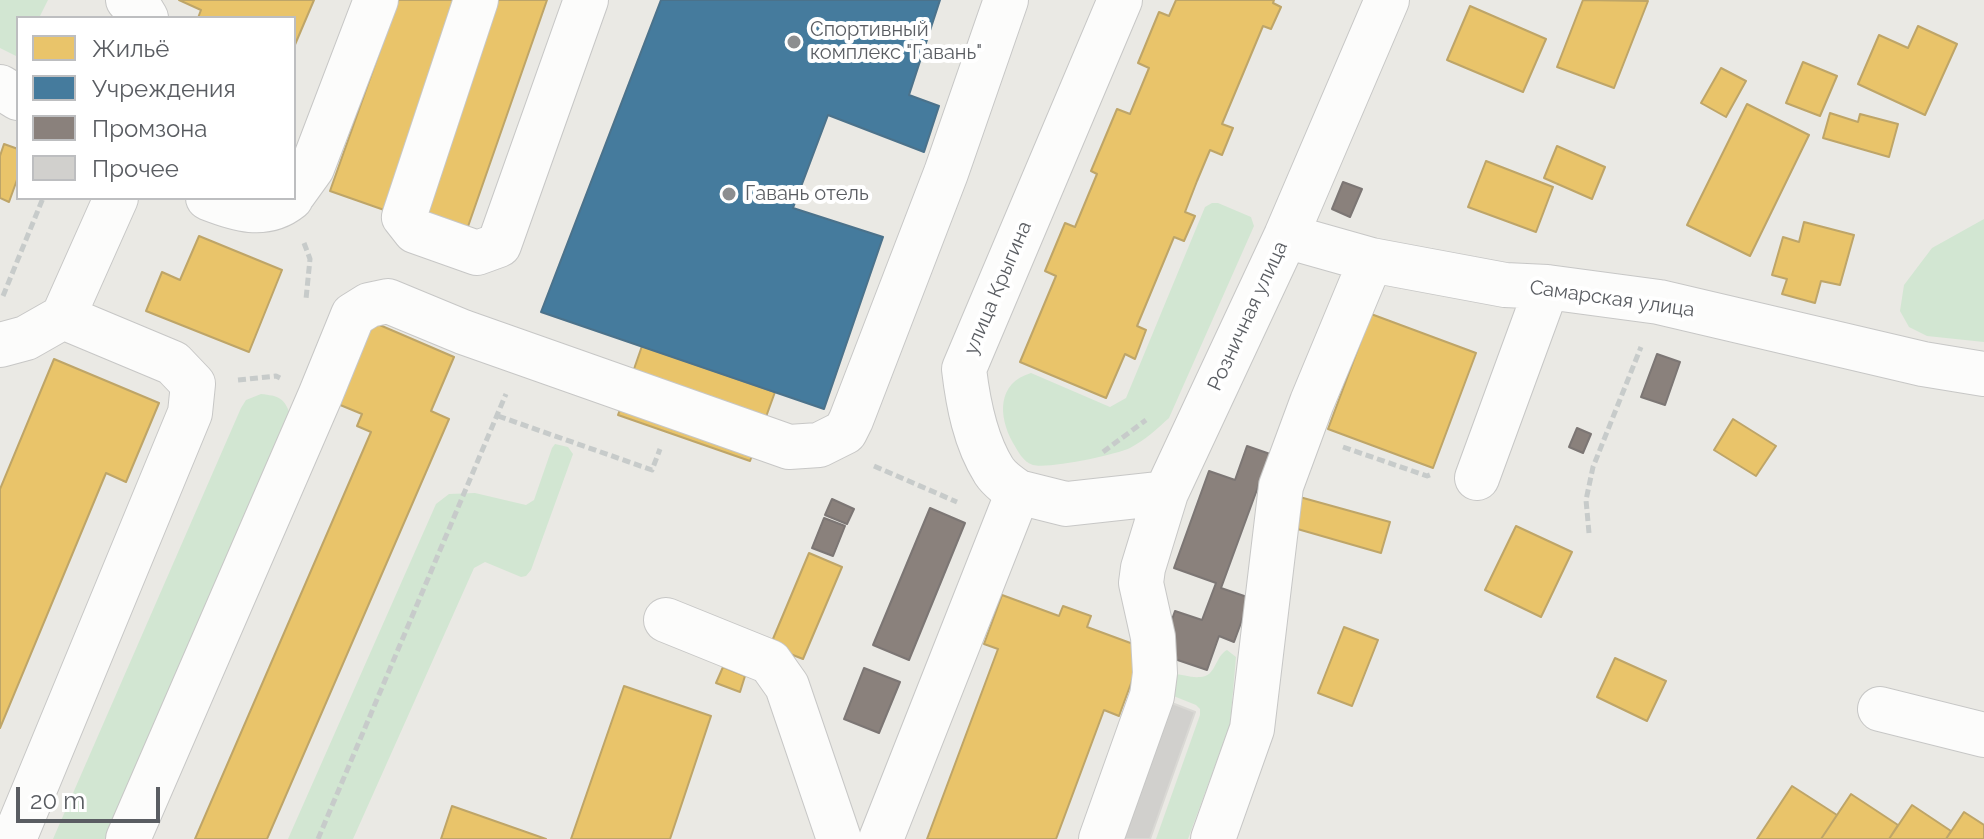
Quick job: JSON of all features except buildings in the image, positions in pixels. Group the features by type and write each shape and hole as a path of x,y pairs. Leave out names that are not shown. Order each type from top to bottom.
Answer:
{"lane":[{"path":"128,0 145,16"},
{"path":"296,190 312,168 376,0"},
{"path":"476,0 404,217 415,231 477,253 499,245 586,0"},
{"path":"128,839 353,315 369,305 388,301 463,332 789,447 819,445 845,432 946,173 1006,0"},
{"name":"улица Крыгина","path":"1012,507 983,448 968,402 964,369 1120,0"},
{"name":"Розничная улица","path":"1101,839 1152,696 1155,673 1153,637 1141,583 1166,493 1286,236 1387,0"},
{"path":"0,345 26,338 63,317 115,200"},
{"path":"213,200 252,211 273,209 286,200"},
{"name":"Самарская улица","path":"1286,236 1371,260 1505,285 1547,287 1659,302 1923,364 1984,374"},
{"path":"1213,839 1252,729 1281,486 1371,260"},
{"path":"1458,474 1547,287"},
{"path":"14,839 190,413 193,384 173,363 63,317"},
{"path":"881,839 1012,507 1166,493"},
{"path":"666,620 770,662 782,677 839,839"},
{"path":"1880,709 1984,735"}],"path":[{"path":"0,304 42,200"},
{"path":"292,200 310,259 307,296 302,310"},
{"path":"1589,533 1586,500 1593,467 1659,302"},
{"path":"318,839 522,353"},
{"path":"276,376 281,363"},
{"path":"193,384 276,376 320,396"},
{"path":"498,416 652,470"},
{"path":"1097,456 1151,417"},
{"path":"845,432 867,442 859,460 1012,507"},
{"path":"1300,432 1427,476 1458,474"}],"green space":[{"path":"0,0 48,0 40,16 16,16 16,56 0,48"},
{"path":"1212,203 1251,217 1254,226 1169,418 1141,441 1122,451 1053,465 1033,465 1026,461 1008,433 1003,412 1006,392 1012,384 1031,373 1110,407 1126,398 1205,207"},
{"path":"1984,219 1984,342 1927,336 1909,327 1900,311 1904,285 1932,248"},
{"path":"261,394 280,398 290,414 111,839 53,839 241,408 246,400"},
{"path":"555,444 568,447 573,454 531,570 521,577 485,562 474,568 353,839 288,839 436,504 449,494 475,493 526,505 534,500"},
{"path":"1227,650 1236,657 1230,725 1188,839 1156,839 1200,715 1196,705 1171,695 1173,674 1205,676"}],"place":[{"name":"Спортивный комплекс \"Гавань\"","path":"794,42"},
{"name":"Гавань отель","path":"729,194"}]}
